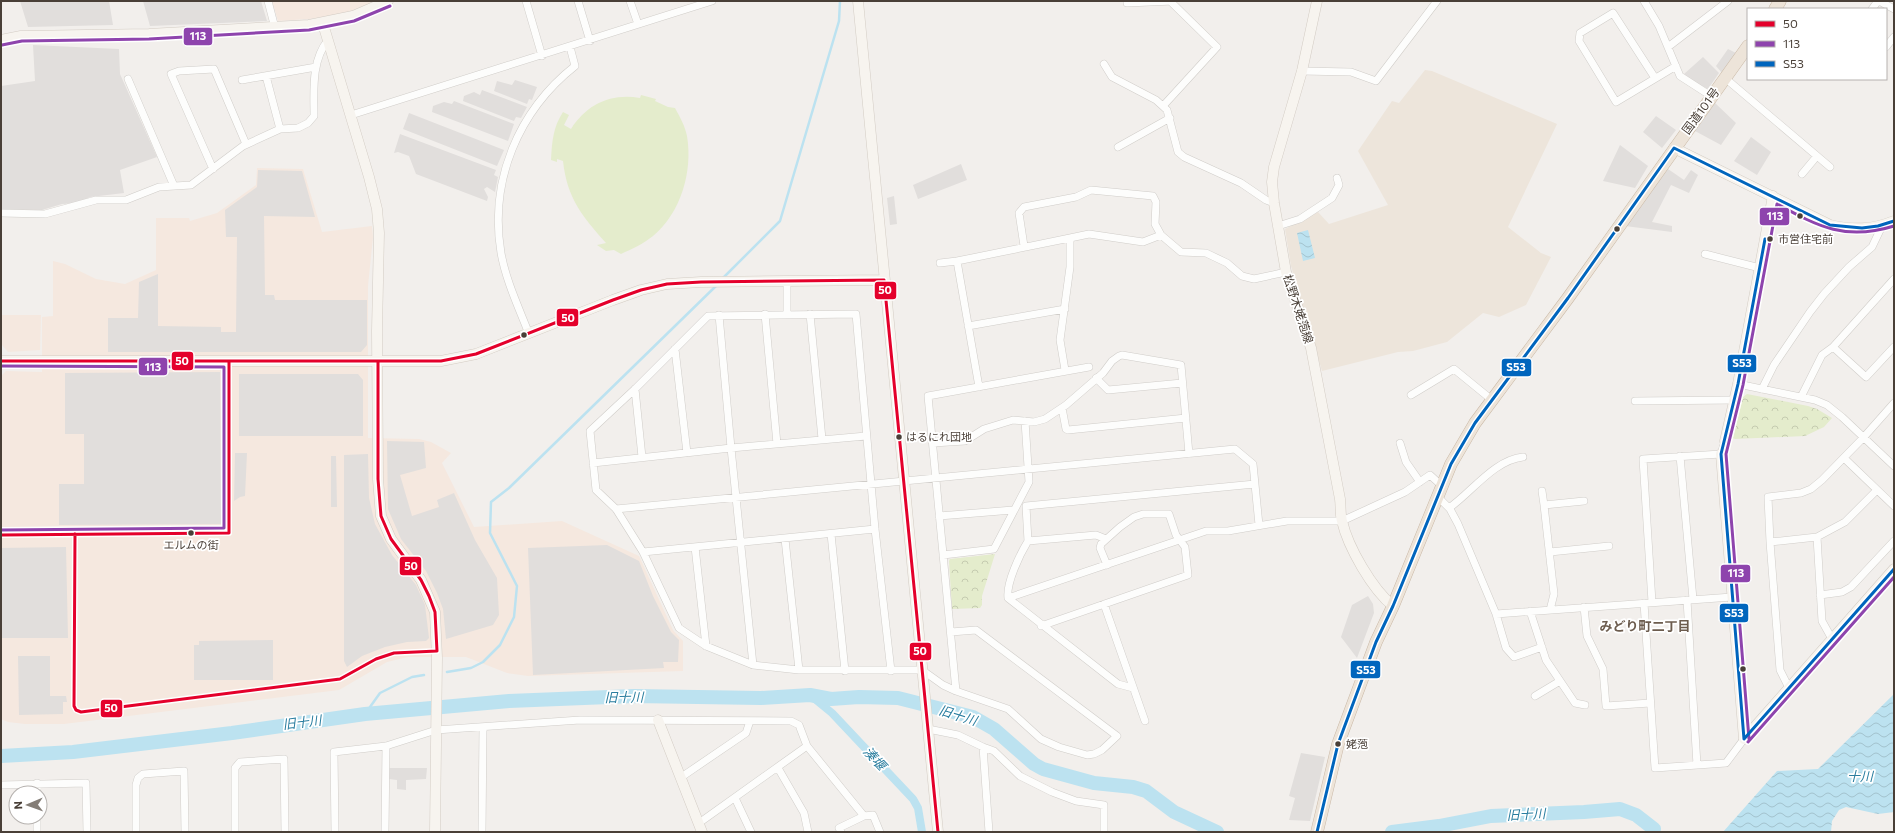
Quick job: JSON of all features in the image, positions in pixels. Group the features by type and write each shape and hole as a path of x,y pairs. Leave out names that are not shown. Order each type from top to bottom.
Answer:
{"highway":[{"name":"国道101号","path":"1318,828 1338,744 1376,642 1393,606 1439,491 1455,457 1475,423 1568,298 1747,47"}],"street":[{"path":"268,1 275,28"},
{"path":"1,40 21,36 149,34 275,28 323,24 353,16 388,1"},
{"path":"526,1 542,56"},
{"path":"578,1 590,41"},
{"path":"630,1 638,24"},
{"path":"351,115 590,41 712,1"},
{"path":"858,1 938,832"},
{"path":"1127,1 1127,3 1177,1"},
{"path":"1163,106 1217,47 1170,1"},
{"name":"松野木姥萢線","path":"1317,1 1302,71 1274,167 1272,182 1274,203 1286,272 1310,348 1340,499 1342,521 1357,559 1385,600 1393,606"},
{"path":"1302,71 1351,72 1376,80 1437,1"},
{"path":"1644,1 1660,26 1680,76 1711,96"},
{"path":"1668,47 1728,1"},
{"path":"1878,1 1894,9"},
{"path":"1655,78 1613,13 1580,33 1579,41 1616,102 1676,66"},
{"path":"323,24 369,177 378,215 378,479 381,516 390,539 418,576 429,596 435,612 437,658 435,832"},
{"path":"1887,46 1894,37"},
{"path":"1,213 45,214 96,200 126,200 159,187 191,185 246,144 280,129 298,128 308,123 314,116 314,80 316,67 321,48 328,40"},
{"path":"529,334 501,253 499,229 500,198 503,178 519,132 543,96 557,80 575,66 570,47"},
{"path":"1104,64 1112,76 1156,100 1163,106 1170,118 1178,152 1184,157 1241,183 1266,200 1274,203"},
{"path":"242,80 316,67"},
{"path":"213,169 171,74 179,71 214,69 246,144"},
{"path":"266,76 280,129"},
{"path":"1725,78 1830,167"},
{"path":"128,79 174,186"},
{"path":"1118,147 1170,118"},
{"path":"1674,148 1830,225 1856,230 1882,226 1894,221"},
{"path":"1802,174 1817,156"},
{"path":"1278,226 1300,219 1332,198 1339,185 1337,178"},
{"path":"1024,246 1019,213 1024,207 1076,197 1091,190 1153,196 1156,202 1155,224 1161,235 1181,252 1206,253 1226,263 1242,276 1254,279 1286,272"},
{"path":"1744,739 1721,454 1735,400 1773,196"},
{"path":"1762,389 1774,365 1824,294 1849,267 1872,247 1882,226"},
{"path":"940,263 957,261 1024,246 1089,234 1144,242 1161,235"},
{"path":"1065,370 1060,340 1070,267 1070,238"},
{"path":"1705,254 1760,268"},
{"path":"957,261 979,387"},
{"path":"1801,397 1822,355 1833,347 1894,279"},
{"path":"1,361 441,361 476,354 641,290 666,284 701,282 884,280"},
{"path":"787,282 787,314"},
{"path":"968,326 1065,309"},
{"path":"765,314 776,444"},
{"path":"891,671 875,529 856,314 765,314 708,316 635,389 590,431 596,490 616,508 643,552 678,628 706,646 753,665 799,670 845,671 891,671 922,670 943,685 956,691 1008,709 1041,739 1059,748 1087,755 1094,754 1112,742 1117,736 976,630 951,632"},
{"path":"810,314 822,439"},
{"path":"719,315 730,448 753,665"},
{"path":"1833,347 1866,377 1894,347"},
{"path":"675,349 687,453"},
{"path":"933,444 965,441 991,426 1014,420 1034,422 1045,419 1062,408 1096,378 1112,361 1122,355 1181,365 1189,454"},
{"path":"956,691 928,396 1065,370 1089,367"},
{"path":"1411,396 1454,369 1492,400"},
{"path":"1096,378 1108,390 1182,383"},
{"path":"1738,384 1801,397 1827,406 1842,416 1863,438 1894,466"},
{"path":"635,389 642,457"},
{"path":"1635,401 1735,400"},
{"path":"1788,686 1780,670 1768,497 1801,493 1811,489 1844,458 1894,403"},
{"path":"1062,408 1066,428 1068,430 1186,418"},
{"path":"943,555 994,549 1013,510 1029,482 1025,421"},
{"path":"593,462 866,436"},
{"path":"1400,443 1406,462 1420,482"},
{"path":"616,508 1237,450 1253,464 1259,525"},
{"path":"1652,602 1643,459 1721,454"},
{"path":"1680,456 1690,600 1697,765"},
{"path":"1449,508 1461,500 1472,487 1505,462 1523,458"},
{"path":"1844,458 1894,506"},
{"path":"1008,598 1206,530 1228,531 1259,525 1302,520 1342,521 1405,492 1430,475 1458,524 1496,614 1506,648 1514,657 1542,647"},
{"path":"1133,688 1118,684 1041,626 1008,598 1008,590 1017,563 1028,541 1026,506 1255,484"},
{"path":"1770,542 1817,537 1845,522 1877,490"},
{"path":"1542,492 1554,594 1550,610"},
{"path":"1544,505 1584,501"},
{"path":"939,516 1013,510"},
{"path":"1041,626 1188,575 1185,547 1179,540 1169,514 1138,515 1120,527 1106,539 1100,548 1107,565"},
{"path":"643,552 875,529"},
{"path":"831,534 845,671"},
{"path":"1028,541 1096,535 1106,539"},
{"path":"1817,537 1822,621 1832,639"},
{"path":"785,538 799,670"},
{"path":"1820,595 1842,592 1851,587 1894,541"},
{"path":"1550,552 1609,546"},
{"path":"695,547 706,646"},
{"path":"1644,603 1650,703 1656,768 1726,764 1744,739 1788,686 1894,569"},
{"path":"1496,614 1732,597"},
{"path":"1104,604 1145,721"},
{"path":"1584,607 1587,636 1603,669 1606,706 1650,703"},
{"path":"1530,611 1546,660 1575,703 1585,705"},
{"path":"1535,696 1560,681"},
{"path":"335,832 334,752 386,746 437,727 483,727 580,720 791,721 799,725 807,746 864,816"},
{"path":"658,720 700,827 735,798 807,746"},
{"path":"680,778 746,733 750,721"},
{"path":"927,725 958,735 994,751 1020,776 1052,792 1076,801 1104,805 1104,832"},
{"path":"482,832 483,727"},
{"path":"385,832 386,746"},
{"path":"983,747 989,832"},
{"path":"235,832 235,768 240,762 284,759 285,832"},
{"path":"778,768 804,813 808,832"},
{"path":"136,832 136,785 138,778 144,774 184,771 185,832"},
{"path":"1,785 86,783 87,832"},
{"path":"735,798 751,832"},
{"path":"841,832 839,828 864,816 873,815 880,832"}],"shaded area":[{"path":"20,1 109,1 113,25 28,27"},
{"path":"143,1 261,1 267,21 150,26"},
{"path":"272,1 375,1 346,13 309,19 278,21"},
{"path":"33,45 119,49 120,74 157,157 120,170 124,193 90,197 78,203 62,204 42,210 1,209 1,86 35,81"},
{"path":"1728,49 1736,53 1722,73 1716,66"},
{"path":"1703,57 1719,73 1708,89 1696,83 1684,74"},
{"path":"1425,70 1432,71 1557,124 1508,227 1541,253 1551,257 1526,305 1499,317 1483,313 1447,342 1413,351 1398,352 1322,371 1291,266 1285,229 1318,212 1329,224 1388,205 1358,151 1392,101 1399,103"},
{"path":"515,80 537,87 532,100 529,99 527,104 494,91 497,81 512,85"},
{"path":"482,90 527,107 521,118 516,117 514,121 463,101 464,96 474,92 480,95"},
{"path":"454,101 514,124 508,141 432,112 433,106 444,102 452,104"},
{"path":"1715,103 1736,123 1721,145 1695,131"},
{"path":"409,113 504,150 497,166 403,129"},
{"path":"1656,116 1676,130 1662,148 1643,132"},
{"path":"400,134 496,170 494,175 498,177 495,192 487,187 484,189 488,197 487,201 416,174 409,156 398,152 394,153"},
{"path":"1751,137 1771,152 1757,175 1734,161"},
{"path":"1620,145 1648,166 1635,188 1603,181"},
{"path":"961,164 967,180 918,199 913,185"},
{"name":"エルムの街","path":"257,168 303,169 322,232 372,226 373,237 368,286 368,438 419,439 431,442 451,453 442,463 474,527 562,521 639,556 673,630 683,641 683,671 528,676 507,673 466,657 408,657 387,662 339,690 64,724 25,724 8,722 1,719 1,376 6,371 42,372 42,317 53,316 53,261 65,264 96,279 125,284 156,270 156,218 189,218 190,221 217,213 256,185"},
{"path":"1668,169 1684,180 1691,170 1698,175 1689,193 1671,185 1652,222 1672,226 1672,232 1625,226"},
{"path":"258,170 302,171 315,217 264,216 265,295 274,295 275,300 367,300 367,345 361,352 108,352 108,318 138,318 139,282 158,274 158,326 221,327 221,332 236,332 237,237 226,237 225,210 257,187"},
{"path":"894,196 897,224 890,225 887,198"},
{"path":"2,315 41,315 40,350 8,352 2,345"},
{"path":"220,372 221,524 59,525 59,484 84,484 84,434 65,434 65,373"},
{"path":"239,374 358,374 363,380 363,436 239,436"},
{"path":"387,441 424,442 426,468 400,475 412,516 439,507 437,500 454,493 475,540 497,578 499,615 493,625 446,639 443,609 437,593 426,571 401,539 388,509"},
{"path":"235,453 247,453 245,496 234,501"},
{"path":"368,454 369,498 375,524 392,555 416,585 425,605 429,638 426,641 407,642 385,647 362,656 347,667 344,661 344,455"},
{"path":"331,456 336,456 337,507 331,507"},
{"path":"607,545 639,561 653,596 671,632 679,640 678,662 663,662 664,668 533,675 528,548"},
{"path":"66,547 68,638 1,638 1,548"},
{"path":"1368,596 1373,604 1374,613 1357,658 1341,637 1352,605"},
{"path":"273,640 273,680 194,680 194,645 199,645 199,641"},
{"path":"18,656 50,656 50,696 66,696 67,702 63,702 63,714 19,715"},
{"path":"1301,753 1325,757 1310,821 1289,820 1295,798 1289,796"},
{"path":"389,768 427,768 426,779 406,780 406,790 397,789 397,780 389,779"}],"green space":[{"path":"641,95 656,99 655,101 668,107 675,108 684,125 687,136 688,163 683,190 678,203 663,227 641,244 621,254 614,250 606,251 597,245 606,243 577,206 568,186 563,161 557,159 557,162 551,160 553,141 557,123 563,112 569,115 564,125 571,129 584,113 601,102 619,97 640,98"},
{"path":"1747,394 1808,406 1817,409 1832,418 1824,427 1805,436 1735,439 1733,438 1743,397"},
{"path":"995,554 982,596 982,605 980,608 952,609 950,559"}],"water":[{"path":"1308,230 1315,258 1303,261 1297,233"},
{"name":"十川","path":"1894,694 1894,812 1878,814 1846,807 1839,810 1832,821 1831,832 1723,832 1777,771 1818,769"}],"waterway":[{"path":"723,278 780,221 839,21 840,1"},
{"path":"447,672 471,668 483,662 500,645 514,617 517,586 490,533 491,502 509,488 717,285"},
{"path":"365,714 380,693 412,677 424,675"},
{"name":"湊堰","path":"810,695 832,713 913,799 918,808 922,832"},
{"name":"旧十川","path":"1,756 73,752 232,733 365,714 509,701 634,696 761,698 810,695 831,699 859,697 898,698 973,717 994,729 1034,764 1043,769 1094,783 1133,787 1146,791 1174,812 1217,832"},
{"name":"旧十川","path":"1392,832 1439,826 1491,816 1620,809 1636,815 1654,829"}],"transit line":[{"name":"113","path":"2,45 22,41 149,39 309,30 354,21 390,6"},
{"name":"S53","path":"1317,832 1338,744 1376,642 1393,606 1451,464 1475,423 1568,298 1674,148 1830,225 1862,228 1878,226 1894,221"},
{"name":"113","path":"1749,739 1726,454 1743,385 1777,204 1820,225 1847,232 1877,230 1894,226"},
{"name":"S53","path":"1744,739 1721,454 1738,384 1765,239"},
{"name":"50","path":"1,361 441,361 476,354 613,300 641,290 667,284 701,282 884,280 938,832"},
{"name":"50","path":"1,535 229,533 229,362"},
{"name":"50","path":"75,534 74,706 76,710 81,712 340,679 376,659 394,653 437,651 435,612 429,596 421,580 391,539 381,516 378,479 378,362"},
{"name":"113","path":"1,366 224,367 224,528 1,530"},
{"name":"S53","path":"1744,739 1894,569"},
{"name":"113","path":"1748,742 1894,577"}],"place":[{"name":"市営住宅前","path":"1770,239"},
{"name":"はるにれ団地","path":"899,437"},
{"name":"エルムの街","path":"191,533"},
{"name":"姥萢","path":"1338,744"}],"district":[{"name":"みどり町二丁目","path":"1645,626"}]}
